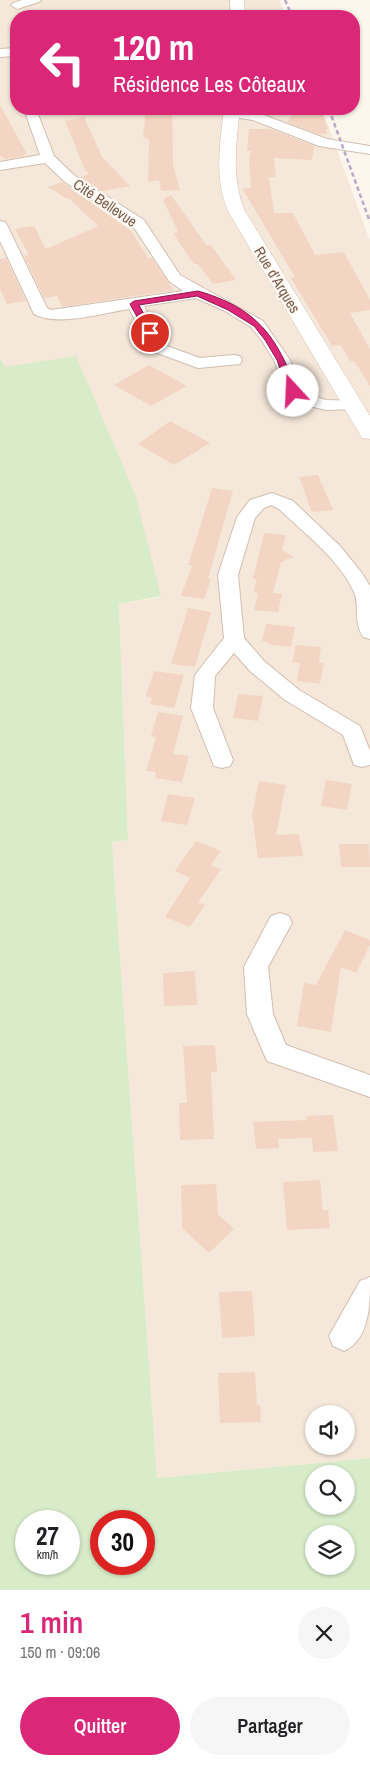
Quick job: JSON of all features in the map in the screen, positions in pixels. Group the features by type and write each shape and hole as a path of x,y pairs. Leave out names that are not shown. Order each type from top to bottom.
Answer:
{"main road":[{"name":"Rue d'Arques","path":"232,115 227,161 230,188 235,206 250,235 370,433"}],"street":[{"path":"17,5 35,0"},
{"name":"Cité Bellevue","path":"32,115 48,158 70,179 138,223 174,278 257,324 282,360 293,391 307,400 326,405 353,405"},
{"path":"251,115 324,143 370,150"},
{"path":"0,166 48,158"},
{"path":"0,225 40,311 48,315 62,315 198,293"},
{"path":"134,304 158,348 198,363 234,360"},
{"path":"362,760 352,731 292,695 257,666 234,639 228,575 246,517 257,504 272,499 286,505 332,550 354,576 365,594 366,619 370,632"},
{"path":"222,760 202,708 205,675 234,639"},
{"path":"280,923 256,967 260,1014 276,1053 370,1086"},
{"path":"344,1336 370,1291"}],"shaded area":[{"path":"0,0 279,0 283,10 10,10 10,115 324,115 370,241 370,1458 157,1478 112,842 128,840 119,604 160,597 0,357"}],"green space":[{"path":"76,356 135,494 161,596 119,604 128,840 112,842 157,1478 370,1458 370,1590 0,1590 0,357 5,367"}],"building":[{"path":"0,105 27,154 24,154 25,156 5,159 0,156"},
{"path":"145,115 172,115 173,164 180,190 161,191 159,180 148,182 149,139 143,137"},
{"path":"292,115 323,115 328,129 326,129 327,134 318,134 287,122"},
{"path":"84,117 102,157 130,186 102,191 80,177 89,174 85,170 65,121"},
{"path":"249,129 271,129 314,146 312,160 274,158 276,177 269,177 274,213 293,213 315,255 344,252 370,300 370,310 350,313 370,349 370,386 354,361 350,361 341,345 332,346 291,278 295,277 242,188 251,188 249,160 251,151 247,151"},
{"path":"62,182 131,231 148,258 152,258 174,290 62,307 57,296 44,298 24,256 29,255 15,229 34,226 46,249 98,226 69,198 67,199 48,187"},
{"path":"171,195 207,246 211,245 236,280 213,284 198,264 194,264 173,233 178,232 163,200"},
{"path":"6,258 26,301 7,304 0,288 0,259"},
{"path":"149,365 187,386 151,406 114,385"},
{"path":"170,421 210,443 174,465 138,444"},
{"path":"318,475 333,510 312,512 299,477"},
{"path":"212,488 233,491 208,579 211,579 204,599 181,596 192,565 188,565"},
{"path":"264,533 286,535 282,550 294,557 281,562 273,593 282,594 278,612 254,610 258,593 253,592 257,579 253,579"},
{"path":"188,608 211,612 195,667 171,664"},
{"path":"266,624 295,627 291,647 267,644 268,642 262,641"},
{"path":"296,645 321,647 319,662 324,663 320,684 297,681 300,663 292,662"},
{"path":"154,671 184,675 174,708 150,704 152,698 146,695"},
{"path":"238,694 263,696 258,721 233,718"},
{"path":"158,712 183,716 173,754 189,756 182,782 155,778 156,772 146,771 156,737 151,736"},
{"path":"326,780 352,784 347,810 321,806"},
{"path":"259,781 286,785 276,835 299,834 303,856 258,858 252,815"},
{"path":"168,794 195,798 187,825 161,821"},
{"path":"196,841 221,851 211,865 221,869 198,903 205,905 190,927 165,917 190,878 175,871"},
{"path":"339,844 369,844 370,867 341,867"},
{"path":"345,930 370,940 370,945 356,973 341,967 331,1032 297,1026 304,983 316,985"},
{"path":"195,971 197,1005 164,1006 163,973"},
{"path":"215,1045 217,1072 211,1072 214,1139 180,1140 179,1103 187,1103 183,1046"},
{"path":"333,1115 338,1151 313,1152 312,1138 278,1139 279,1148 256,1149 253,1122 307,1120 306,1116"},
{"path":"320,1180 323,1210 328,1210 330,1228 287,1230 283,1182"},
{"path":"216,1184 218,1214 234,1229 209,1253 182,1228 181,1185"},
{"path":"252,1291 255,1336 222,1338 219,1292"},
{"path":"255,1372 257,1405 260,1405 261,1422 220,1423 218,1373"}],"railway":[{"path":"285,0 289,10"},
{"path":"331,115 370,222"}],"route":[{"path":"150,333 134,304 198,293 231,308 257,324 282,360 293,391"}]}
